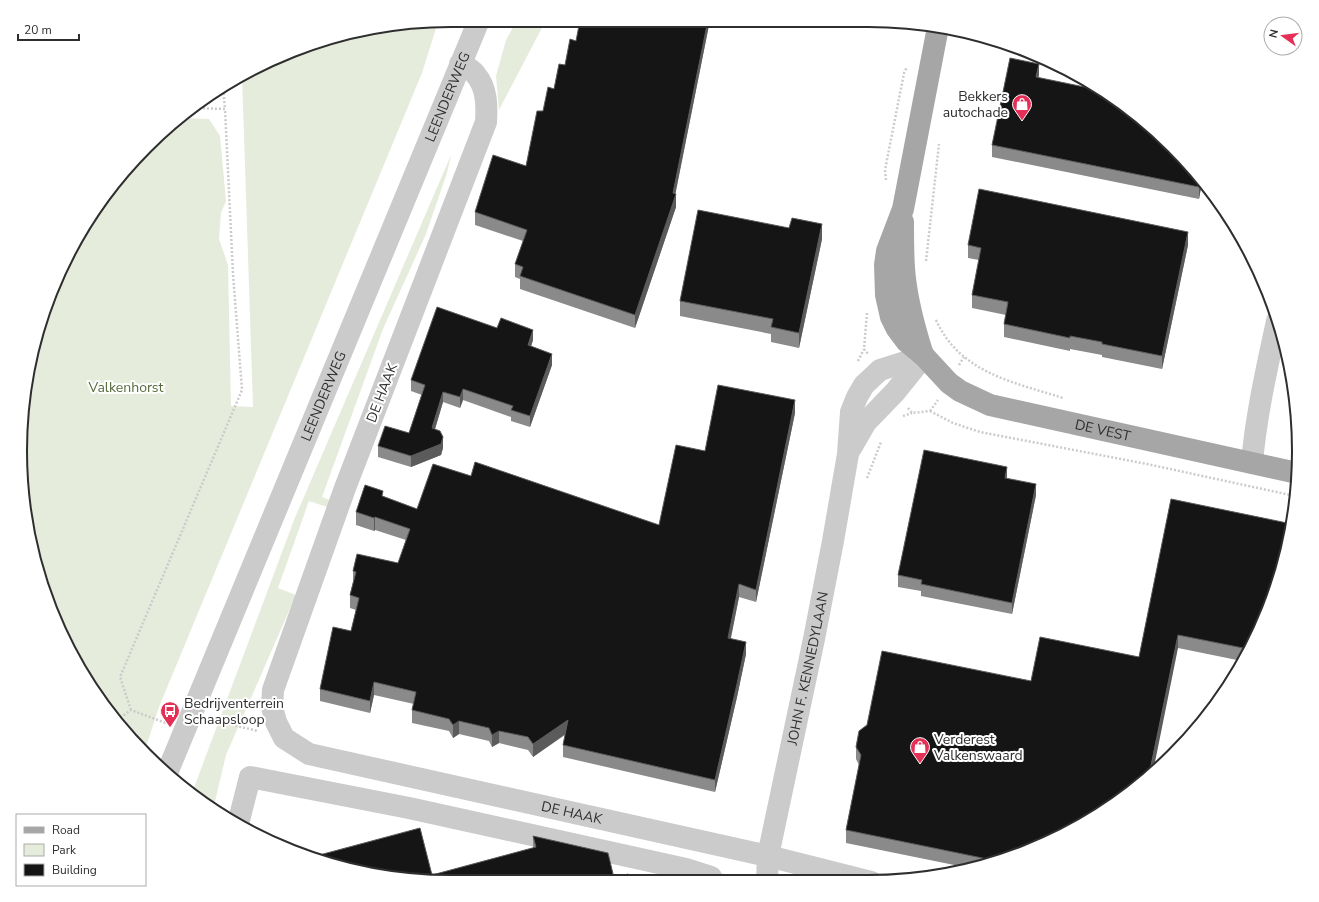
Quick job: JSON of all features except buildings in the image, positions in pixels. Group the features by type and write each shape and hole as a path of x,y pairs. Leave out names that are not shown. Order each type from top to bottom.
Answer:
{"main road":[{"path":"924,356 906,341 897,329 891,317 886,295 885,265 887,251 902,209 937,33"},
{"name":"DE VEST","path":"924,356 949,383 960,391 990,405 1291,472"}],"street":[{"name":"LEENDERWEG","path":"169,768 476,27"},
{"name":"DE HAAK","path":"460,64 476,75 483,88 487,106 486,122 345,488 273,690 272,707 276,722 284,738 309,754 768,856 843,875"},
{"path":"1252,463 1262,392 1275,332"},
{"name":"JOHN F. KENNEDYLAAN","path":"767,875 768,856 833,542 848,454 866,422 895,392 924,356"},
{"path":"239,818 250,777 409,808 686,869 705,875"}],"path":[{"path":"131,710 120,677 242,390 233,274 224,93"},
{"path":"202,108 225,108"},
{"path":"926,261 939,140"},
{"path":"935,318 947,340 964,357"},
{"name":"DE VEST","path":"930,411 953,423 980,432 1148,464 1289,495"},
{"path":"901,416 912,413"},
{"path":"867,478 883,436"},
{"path":"121,717 131,710"},
{"path":"131,710 167,723"},
{"path":"191,714 262,732 280,730"}],"green space":[{"path":"513,27 542,27 499,110 496,76 506,40"},
{"name":"Valkenhorst","path":"436,28 422,73 159,707 146,746 132,731 98,687 71,639 59,613 41,561 35,534 28,479 28,423 35,368 41,341 59,289 71,263 98,215 132,171 171,132 189,118 209,119 220,136 226,201 221,213 219,239 228,265 231,406 253,407 242,82 289,59 341,41 396,31"},
{"path":"451,155 447,173 426,234 383,329 322,497 330,500 327,507 309,501 278,588 296,595 226,755 215,804 194,788 294,520"}],"place":[{"name":"Bekkers autochade","path":"1022,121"},
{"name":"Bedrijventerrein Schaapsloop","path":"170,728"},
{"name":"Verderest Valkenswaard","path":"920,764"}]}
